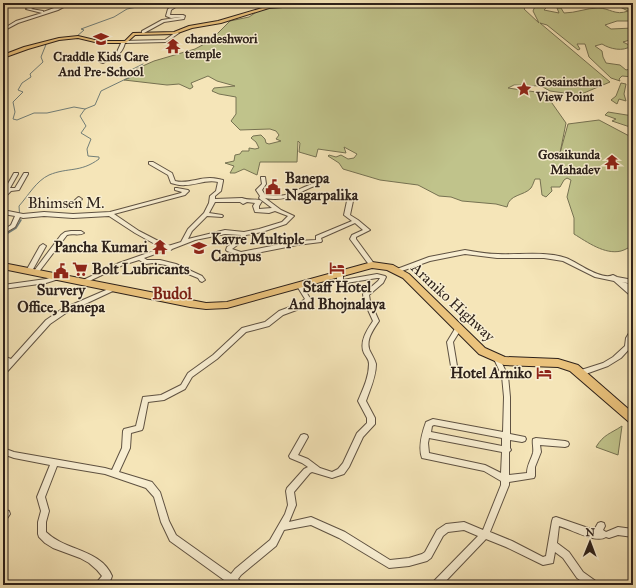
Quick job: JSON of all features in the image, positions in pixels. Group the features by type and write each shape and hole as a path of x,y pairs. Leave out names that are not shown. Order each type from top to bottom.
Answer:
{"highway":[{"name":"Araniko Highway","path":"3,266 190,304 216,306 300,286 372,266 385,266 399,270 482,351 497,359 514,363 558,363 580,373 633,419"}],"main road":[{"path":"3,57 26,48 59,39 78,37 99,42 125,42 133,34 143,32 177,33 191,26 219,22 270,7 324,3"}],"street":[{"path":"3,4 8,3"},
{"path":"40,3 28,10 46,12"},
{"path":"3,30 18,21 59,9 69,3"},
{"path":"143,32 163,21 183,18 183,16 173,18 168,16 171,8 180,3"},
{"path":"102,62 117,55 122,50 125,42 166,41 177,33"},
{"path":"151,163 170,174 173,182 179,184 211,179 221,181 218,191 213,196 206,214 190,230 183,243"},
{"path":"9,190 7,189 16,174"},
{"path":"3,196 9,190 17,189 26,174"},
{"path":"83,282 113,267 183,243 225,232 244,234 284,223 291,216 276,209 262,198 263,196 260,190 264,184 263,178"},
{"path":"263,196 284,199 295,195 305,187 315,184 311,180"},
{"path":"110,214 160,201 183,194 186,191 177,190"},
{"path":"75,204 79,199"},
{"path":"212,201 238,199 242,200 243,202 246,200 259,200 256,206 257,211 269,212 276,209"},
{"path":"349,200 346,213 367,230 353,239 372,266"},
{"name":"Bhimsen M.","path":"3,212 18,215 44,214 73,216 110,214 128,224 137,232 169,248"},
{"path":"206,214 220,216"},
{"path":"3,232 13,226 18,215"},
{"path":"244,234 242,239 229,248 229,250 241,254 296,242 319,241 318,237 356,221"},
{"path":"32,272 55,249 62,236 67,233 81,233"},
{"path":"32,272 43,246"},
{"path":"399,270 429,258 470,252 497,256 528,255 564,259 597,276 613,277 633,282"},
{"path":"140,258 146,262 158,261 168,264 200,277 202,280"},
{"path":"3,451 14,455 114,474 149,484 157,495 173,538 235,583 238,572 268,548 282,527 292,505 290,491 307,471 312,469 332,475 341,472 346,465 360,435 371,424 371,418 362,401 370,383 372,369 372,360 367,352 367,335 376,321 367,301 366,294 381,282 382,277 377,276 340,282 340,274"},
{"path":"3,287 28,282 45,283 60,277"},
{"path":"613,277 633,295"},
{"path":"620,284 633,287"},
{"path":"114,474 126,448 127,431 139,428 145,400 162,398 183,387 190,375 215,357 244,330 267,324 282,313 300,306 308,300 300,286"},
{"path":"3,372 48,322 64,310 113,289"},
{"path":"455,372 450,342 458,329"},
{"path":"580,373 587,369 602,367 618,356 628,348 629,338 633,332"},
{"path":"3,359 12,362"},
{"path":"436,585 485,534 506,485 505,479 508,436 507,397 505,376 497,359"},
{"path":"522,439 433,422 429,424 424,450 425,456 485,468 505,479 531,476 532,467 537,452 536,441 565,444"},
{"path":"426,434 507,450"},
{"path":"304,437 293,456 305,461 317,470"},
{"path":"55,462 41,497 45,511 42,522 42,534 56,545 85,555 101,567 108,576 100,585"},
{"path":"282,527 311,521 342,535 389,564 409,562 424,558 428,555 440,532 446,528 464,526 543,561 550,560 556,521 570,524 585,532 603,535 598,530 601,526"},
{"path":"609,534 618,531 633,533"},
{"path":"553,545 566,555 580,574 594,585"}],"green space":[{"path":"333,3 529,3 524,9 539,23 533,11 536,4 533,3 545,3 548,6 544,10 559,13 557,8 561,8 564,13 602,8 620,13 628,11 620,7 633,7 633,21 617,21 605,25 611,29 633,28 633,39 623,42 631,46 620,49 602,44 595,46 602,51 606,63 620,65 626,70 633,68 633,77 622,76 619,79 620,81 611,78 589,57 585,44 577,44 580,49 578,50 547,25 540,23 610,82 579,95 550,91 541,86 514,85 508,88 536,92 547,96 566,123 560,153 568,124 599,120 633,138 633,246 621,251 609,251 596,247 574,234 574,218 567,197 571,180 567,178 560,187 551,187 552,191 546,197 542,195 540,179 535,179 528,191 514,197 508,203 507,207 496,204 462,201 451,197 439,196 418,185 380,180 343,169 339,163 328,156 336,157 341,155 348,159 354,158 357,154 344,147 346,153 318,149 316,157 299,152 300,143 298,141 297,162 260,162 257,175 244,169 235,173 230,173 234,166 225,163 234,161 235,155 240,154 242,151 249,151 249,148 259,148 256,142 251,138 253,136 261,135 265,139 266,143 269,144 281,141 276,139 279,135 276,131 270,129 240,130 231,121 236,114 236,97 219,94 212,91 214,88 235,86 217,81 208,76 191,83 193,87 190,89 179,84 167,85 124,80 134,76 136,69 154,61 195,49 210,41 230,21 249,17 258,11 270,7 316,4 320,7 332,7"},
{"path":"621,83 626,84 624,94 626,101 619,99 617,104 611,100 616,96"},
{"path":"608,112 633,116 633,128 612,121 616,119 605,115"},
{"path":"622,426 618,455 596,447 605,437"}],"waterway":[{"path":"76,37 84,30 81,29 114,17 127,9 137,7 130,3"},
{"path":"47,42 41,57 43,62 30,74 31,77 22,83 18,90 23,92 13,102 15,112 13,119 17,120 34,113 47,113 74,107 85,109"},
{"path":"85,109 95,105 101,91 132,76 134,73 129,71 143,64"},
{"path":"20,221 19,206 40,181 49,175 80,168 99,159 99,157 88,156 87,149 91,139 81,133 86,126 80,116 85,109"},
{"path":"3,236 16,228 21,220"}],"place":[{"name":"Craddle Kids Care And Pre-School","path":"101,39"},
{"name":"chandeshwori temple","path":"173,46"},
{"name":"Gosainsthan View Point","path":"524,89"},
{"name":"Gosaikunda Mahadev","path":"612,162"},
{"name":"Banepa Nagarpalika","path":"273,187"},
{"name":"Pancha Kumari","path":"160,247"},
{"name":"Kavre Multiple Campus","path":"199,248"},
{"name":"Staff Hotel And Bhojnalaya","path":"337,268"},
{"name":"Bolt Lubricants","path":"80,269"},
{"name":"Survery Office, Banepa","path":"61,271"},
{"name":"Hotel Arniko","path":"544,373"}],"district":[{"name":"Budol","path":"172,293"}]}
